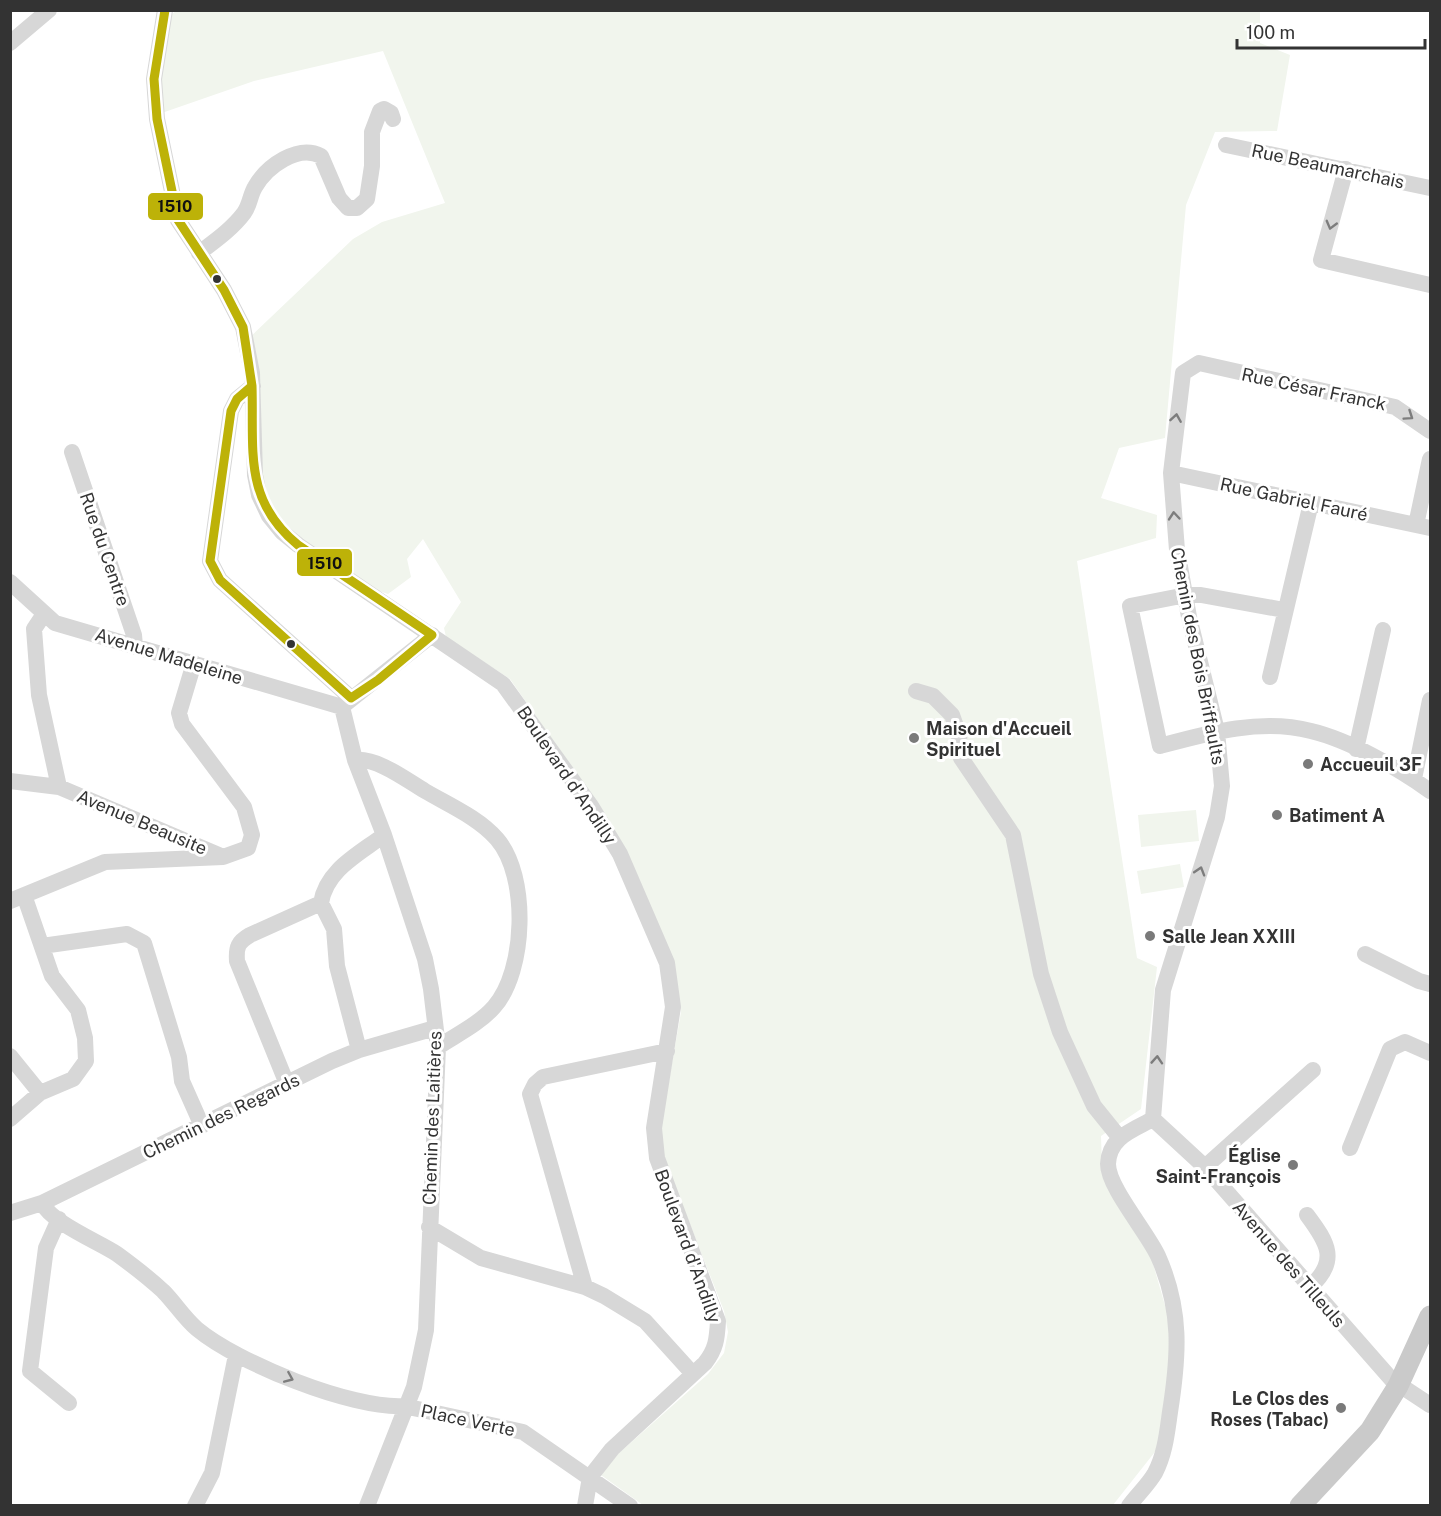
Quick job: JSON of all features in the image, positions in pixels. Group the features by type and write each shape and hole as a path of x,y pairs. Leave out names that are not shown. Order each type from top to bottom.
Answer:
{"main road":[{"path":"1300,1506 1362,1442 1398,1386 1431,1317"}],"street":[{"path":"10,43 49,10"},
{"name":"Boulevard d'Andilly","path":"165,10 154,79 157,119 177,220 224,290 243,327 253,386 255,475 259,495 269,516 282,532 298,545 503,684 518,701 591,806 620,854 668,963 673,1007 654,1128 657,1158 718,1322 715,1351 612,1449 591,1477 585,1506"},
{"path":"199,253 231,228 246,211 255,187 266,174 298,153 312,151 321,156 339,198 348,208 357,208 367,200 375,120 384,109 391,113 393,119"},
{"name":"Rue Beaumarchais","path":"1226,145 1431,188"},
{"path":"1346,169 1322,260 1431,285"},
{"name":"Rue César Franck","path":"1191,366 1199,363 1395,407 1431,431"},
{"name":"Chemin des Bois Briffaults","path":"1153,1119 1163,990 1217,817 1222,786 1216,731 1177,550 1171,473 1184,373 1191,366"},
{"path":"253,386 237,399 231,411 210,561 220,580 346,703 378,680 432,635"},
{"name":"Rue du Centre","path":"72,453 134,635 135,646"},
{"name":"Rue Gabriel Fauré","path":"1171,473 1424,527 1431,459"},
{"path":"1270,677 1311,503"},
{"name":"Avenue Madeleine","path":"10,582 55,622 194,663 346,703"},
{"path":"1284,610 1201,595 1186,595 1130,606 1160,746 1216,731 1266,726 1311,731 1356,749 1431,790"},
{"name":"Avenue Beausite","path":"44,614 34,629 39,695 59,787 223,857"},
{"path":"1356,749 1383,630"},
{"path":"10,1119 40,1093 74,1079 86,1061 85,1038 78,1010 52,976 42,946 17,898 105,862 223,857 248,848 252,835 244,807 182,724 179,713 194,663"},
{"path":"916,691 933,696 952,715 959,735 961,758 1013,835 1041,974 1060,1032 1094,1106 1119,1137"},
{"path":"1414,779 1431,700"},
{"name":"Chemin des Laitières","path":"346,703 355,760 384,835 425,959 438,1047 426,1330 414,1387 404,1406 367,1506"},
{"path":"355,760 366,759 486,828 509,857 514,872 519,893 518,937 511,979 494,1007 438,1047"},
{"path":"10,781 59,787"},
{"path":"359,1050 337,966 334,929 321,903 323,889 339,868 384,835"},
{"path":"287,1084 237,961 236,950 240,941 321,903"},
{"path":"42,946 127,934 144,943 179,1057 182,1081 202,1126"},
{"path":"1365,954 1392,969 1431,984"},
{"name":"Chemin des Regards","path":"10,1213 42,1203 359,1050 435,1028"},
{"path":"1350,1148 1390,1049 1405,1042 1431,1053"},
{"path":"585,1287 530,1094 535,1084 543,1077 667,1051"},
{"path":"10,1056 40,1093"},
{"path":"1204,1167 1313,1070"},
{"path":"1129,1506 1154,1474 1164,1451 1177,1365 1178,1334 1176,1314 1158,1256 1109,1173 1112,1147 1119,1137 1153,1119"},
{"name":"Avenue des Tilleuls","path":"1153,1119 1204,1167 1398,1386 1431,1405"},
{"name":"Place Verte","path":"42,1203 47,1211 118,1255 163,1292 196,1328 236,1355 304,1385 386,1407 404,1406 523,1432 630,1506"},
{"path":"1307,1215 1321,1234 1328,1264 1323,1276 1310,1287"},
{"path":"59,1219 46,1248 30,1371 69,1403"},
{"path":"429,1227 481,1258 585,1287 645,1321 693,1374"},
{"path":"195,1506 212,1473 236,1355"}],"shaded area":[{"path":"176,11 1260,11 1260,43 1290,55 1277,131 1215,132 1186,205 1165,438 1119,448 1101,498 1157,515 1156,538 1077,561 1137,958 1157,967 1141,1109 1101,1136 1102,1165 1152,1260 1174,1337 1158,1448 1113,1505 643,1505 601,1475 618,1454 708,1374 724,1353 728,1332 724,1311 662,1153 661,1126 681,1012 672,960 591,795 510,679 446,637 444,628 461,602 423,539 407,559 411,577 388,594 370,588 299,541 259,495 246,341 353,239 382,222 445,203 383,51 254,81 156,115 163,21"},
{"path":"1196,810 1199,841 1141,847 1138,815"},
{"path":"1180,864 1184,887 1141,894 1137,871"}],"transit line":[{"name":"1510","path":"165,10 154,79 157,119 178,220 224,290 243,327 252,386"},
{"name":"1510","path":"252,386 255,473 268,510 280,528 298,545 432,635 378,680 351,698 220,580 210,561 231,411 237,399 252,386"}],"place":[{"name":"Maison d'Accueil Spirituel","path":"914,738"},
{"name":"Accueuil 3F","path":"1308,764"},
{"name":"Batiment A","path":"1277,815"},
{"name":"Salle Jean XXIII","path":"1150,936"},
{"name":"Église Saint-François","path":"1293,1165"},
{"name":"Le Clos des Roses (Tabac)","path":"1341,1408"}]}
